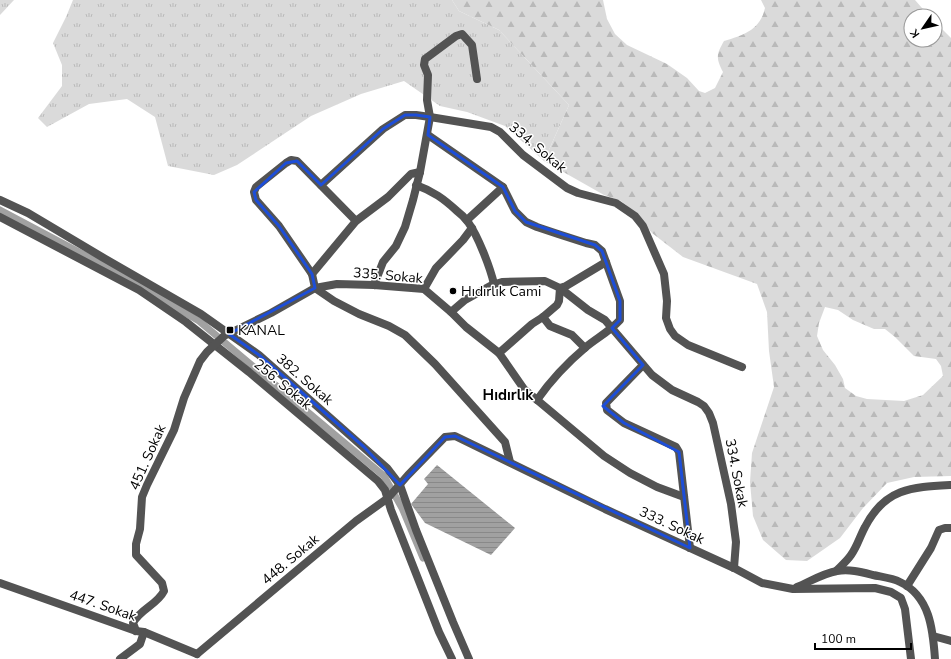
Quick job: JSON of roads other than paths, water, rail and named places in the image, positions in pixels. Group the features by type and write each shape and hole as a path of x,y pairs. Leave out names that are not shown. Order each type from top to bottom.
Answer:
{"street":[{"path":"374,285 383,262 396,246 402,233 413,200 420,172 428,135 430,117 427,100 428,75 424,65 425,58 456,36 462,34 472,45 477,78"},
{"name":"334. Sokak","path":"321,185 383,129 405,116 416,114 491,127 500,132 523,155 567,188 578,193 616,204 630,211 643,226 664,274 667,301 666,318 670,329 675,336 688,345 742,367"},
{"path":"428,135 503,187 516,211 526,222 537,227 595,245 602,251 620,301 620,320 612,328 585,348 551,381 537,400"},
{"path":"356,221 297,161 292,160 286,163 256,187 254,192 256,200 279,226 312,274 315,288 340,304 405,335 436,364 505,442 510,462"},
{"path":"312,274 356,221 388,197 411,174 420,172"},
{"path":"416,185 429,189 443,198 467,220 491,271 494,284"},
{"path":"467,220 503,187"},
{"name":"382. Sokak","path":"0,200 28,213 106,260 201,314 221,339 265,360 387,468 399,486 469,659"},
{"name":"256. Sokak","path":"0,217 139,290 186,322 221,339 249,372 378,481 388,497 391,510 439,632 452,659"},
{"path":"424,289 436,268 463,240 472,228"},
{"path":"560,288 566,286 606,262"},
{"path":"451,312 465,300 494,284 502,282 545,281 560,288 588,310 605,320 643,365 606,402 607,410 624,423 676,447 679,452 690,548"},
{"name":"335. Sokak","path":"221,339 315,288 337,284 424,289 466,327 499,353 524,389 604,456 630,473 656,487 684,497"},
{"path":"499,353 532,324 557,305 559,301 560,288"},
{"path":"542,317 550,326 572,335 585,348"},
{"name":"451. Sokak","path":"140,632 133,623 137,616 161,597 164,591 162,583 136,555 136,544 140,529 142,497 174,430 184,398 200,361 221,339"},
{"name":"334. Sokak","path":"643,365 652,375 672,390 687,396 704,406 709,413 713,423 731,504 736,542 734,568"},
{"name":"333. Sokak","path":"399,486 408,474 445,437 455,436 605,509 734,568 762,583 793,589 875,588 891,592 901,598 905,609 911,659"},
{"path":"836,571 851,555 865,526 883,502 896,493 908,489 925,486 951,485"},
{"name":"448. Sokak","path":"199,656 350,526 388,497 399,486"},
{"path":"907,586 931,548 939,530 951,528"},
{"path":"793,589 836,571 853,570 894,579 907,586 919,597 926,608 933,636 935,659"},
{"name":"447. Sokak","path":"0,583 140,632 199,656"},
{"path":"120,659 140,644 140,632"},
{"path":"933,636 951,639"}],"waterway":[{"path":"0,210 109,268 199,321 384,476 402,508 423,558"}],"place":[{"name":"Hıdırlık Cami","path":"453,291"},
{"name":"KANAL","path":"230,330"}],"district":[{"name":"Hıdırlık","path":"508,395"}]}
